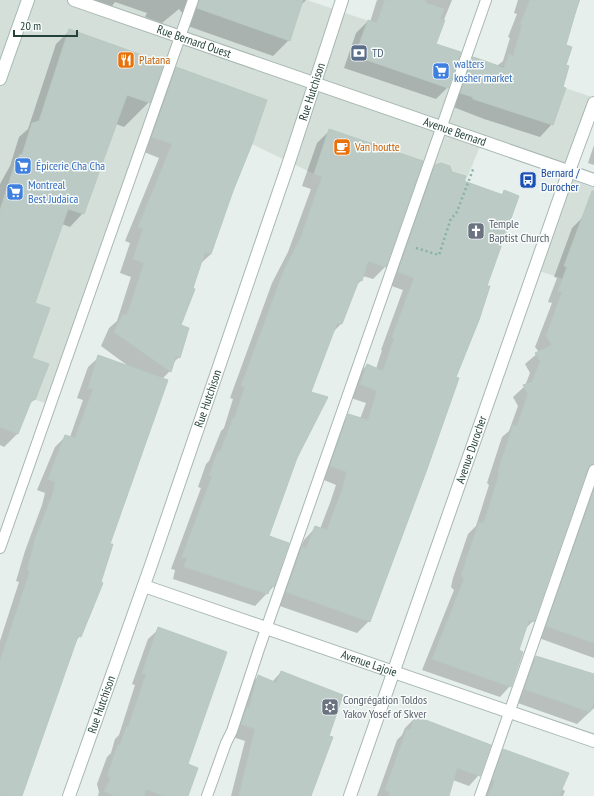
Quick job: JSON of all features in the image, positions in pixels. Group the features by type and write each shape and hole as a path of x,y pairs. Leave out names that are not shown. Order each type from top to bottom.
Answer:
{"street":[{"path":"0,79 28,0"},
{"name":"Rue Bernard Ouest","path":"74,0 314,84"},
{"name":"Rue Hutchison","path":"69,796 144,586 342,0"},
{"name":"Avenue Bernard","path":"314,84 594,180"},
{"name":"Avenue Durocher","path":"350,796 594,103"},
{"name":"Avenue Lajoie","path":"144,586 594,740"}],"lane":[{"path":"0,548 194,0"},
{"path":"207,796 226,743 232,731 486,0"},
{"path":"480,796 594,470"}],"path":[{"path":"402,243 439,256 451,218 456,214 474,167"}],"shaded area":[{"path":"0,0 307,0 592,97 571,167 594,181 594,289 530,268 568,171 482,142 447,225 413,237 419,211 314,174 252,144 153,115 51,405 0,388"}],"building":[{"path":"199,0 303,0 290,41 197,8"},
{"path":"385,0 425,0 426,3 444,9 440,19 445,20 436,44 461,52 448,88 355,56 368,20 377,23"},
{"path":"530,0 579,0 566,45 572,47 566,65 569,66 563,87 566,88 553,125 473,99 473,97 460,93 473,57 504,68 509,54 513,56 522,25 520,24"},
{"path":"69,29 164,63 150,103 127,95 84,214 68,209 35,303 50,308 32,358 49,364 35,400 32,399 18,434 0,427 0,210 15,164 17,165 20,154 22,155 32,123 39,121"},
{"path":"176,67 267,100 211,254 205,252 193,288 195,289 181,325 189,328 180,358 176,356 171,372 114,332 123,314 127,315 144,263 133,259 143,229 138,227 172,144 152,137"},
{"path":"329,129 423,161 386,267 368,261 362,281 359,280 342,324 337,323 311,392 328,397 297,458 269,536 289,543 274,587 271,586 268,594 184,567 187,558 182,557 212,476 209,475 218,451 220,452 233,418 234,419 245,387 241,386 284,270 300,239 322,177 314,174"},
{"path":"441,163 450,166 452,172 466,176 464,181 503,195 504,190 519,196 487,286 490,286 479,320 456,377 459,378 426,472 370,622 286,592 302,547 306,549 315,526 327,530 342,490 347,472 330,466 348,414 368,420 377,391 360,384 367,364 383,371 394,338 392,337 414,278 398,272 435,165"},
{"path":"592,191 594,191 594,464 588,468 534,622 529,620 519,650 523,652 511,687 432,659 464,579 461,576 479,522 484,523 499,474 498,471 513,425 517,426 528,394 523,385 532,382 540,361 535,353 552,345 546,336 562,292 558,291 567,267 564,266"},
{"path":"98,355 168,380 110,544 113,544 101,582 103,583 81,637 78,636 22,796 0,796 0,661 30,571 27,570 35,539 53,493 55,482 48,479 65,435 75,438 93,389 88,388"},
{"path":"594,490 594,643 546,626"},
{"path":"158,627 227,652 188,764 198,768 188,796 164,796 146,789 144,796 114,796 104,791 110,780 108,773 118,745 120,745 126,727 128,727 146,674 142,673"},
{"path":"536,656 594,674 594,702 590,712 524,689"},
{"path":"281,671 343,695 329,736 333,737 311,796 239,796 255,729 241,724 247,708 249,708 258,675 277,683"},
{"path":"415,716 491,745 480,776 457,768 449,796 388,796 390,792 385,790 407,729 410,730"},
{"path":"503,749 569,773 559,796 488,796 495,781 492,780"}],"place":[{"name":"TD","path":"359,53"},
{"name":"Platana","path":"126,60"},
{"name":"walters kosher market","path":"441,71"},
{"name":"Van houtte","path":"342,147"},
{"name":"Épicerie Cha Cha","path":"23,166"},
{"name":"Bernard / Durocher","path":"528,180"},
{"name":"Montreal Best Judaica","path":"15,192"},
{"name":"Temple Baptist Church","path":"476,231"},
{"name":"Congrégation Toldos Yakov Yosef of Skver","path":"330,707"}]}
